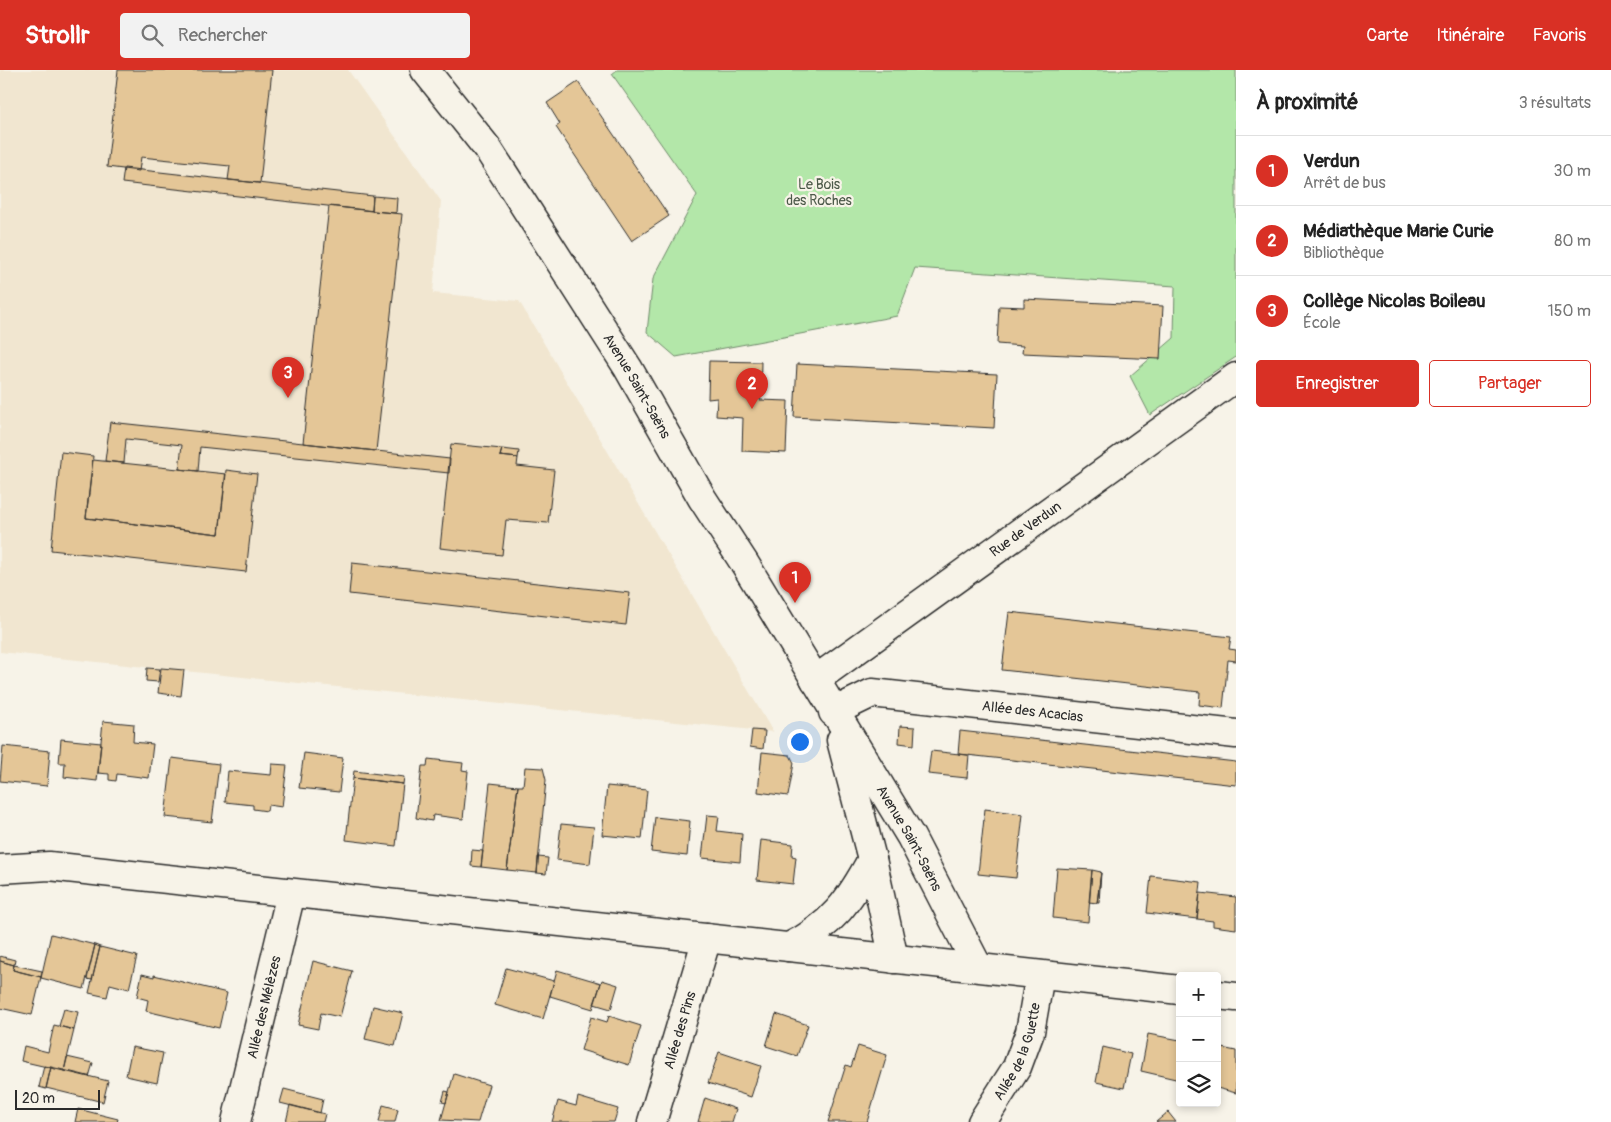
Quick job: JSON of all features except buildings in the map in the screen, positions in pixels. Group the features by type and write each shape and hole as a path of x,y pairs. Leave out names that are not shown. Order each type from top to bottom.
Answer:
{"street":[{"name":"Avenue Saint-Saëns","path":"425,70 488,149 628,368 702,498 745,564 833,712 911,837 978,967"},
{"name":"Rue de Verdun","path":"815,680 1236,376"},
{"name":"Allée des Acacias","path":"833,712 872,693 1236,734"},
{"name":"Avenue Saint-Saëns","path":"833,712 872,859 894,958"},
{"path":"0,855 49,866 1176,990"},
{"path":"789,947 811,936 848,902 872,859"},
{"path":"0,869 49,866"},
{"name":"Allée des Mélèzes","path":"236,1122 291,893"},
{"name":"Allée des Pins","path":"652,1122 707,938"},
{"name":"Allée de la Guette","path":"982,1122 1017,1067 1030,1032 1040,974"},
{"path":"1221,995 1236,997"}],"shaded area":[{"path":"0,70 348,70 441,201 433,293 519,301 773,732 0,652"}],"green space":[{"name":"Le Bois des Roches","path":"617,70 1236,70 1236,357 1150,415 1130,376 1174,338 1175,286 915,268 897,316 676,357 647,332 653,279 697,195 612,74"}],"place":[{"name":"Collège Nicolas Boileau","path":"288,398"},
{"name":"Médiathèque Marie Curie","path":"752,409"},
{"name":"Verdun","path":"795,603"}]}
